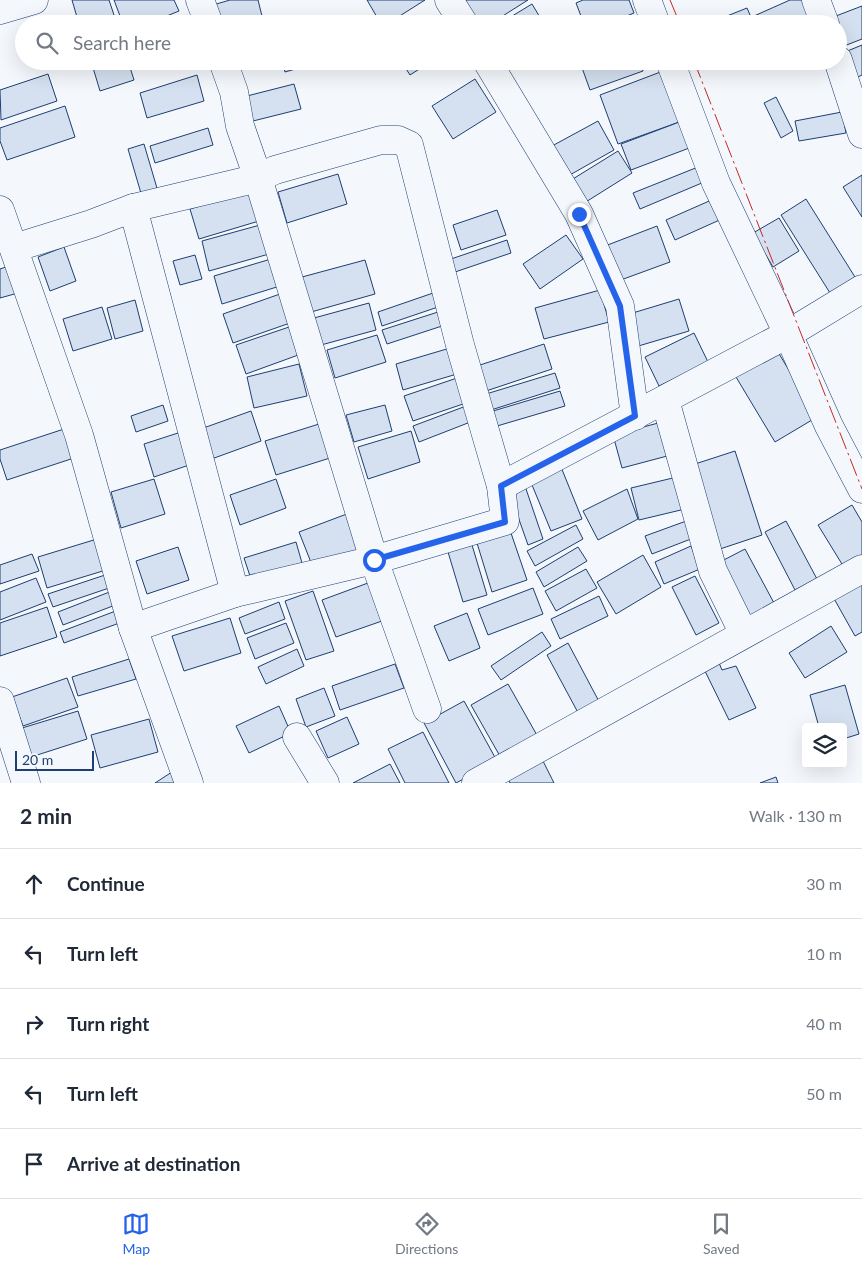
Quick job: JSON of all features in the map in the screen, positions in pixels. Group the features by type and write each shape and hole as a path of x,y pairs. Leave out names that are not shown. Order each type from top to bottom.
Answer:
{"street":[{"path":"0,10 34,0"},
{"path":"200,0 206,15"},
{"path":"449,0 458,15"},
{"path":"647,0 653,15"},
{"path":"816,0 822,15"},
{"path":"226,70 234,92 240,126 258,178 374,560 427,709"},
{"path":"491,70 579,214 620,306 635,416"},
{"path":"673,70 716,183 788,334 829,426 862,489"},
{"path":"841,70 862,134"},
{"path":"14,248 92,224 133,208 258,178 275,170 381,140 398,140 409,146 460,345 501,486 505,522 374,560 235,594 133,628"},
{"path":"133,208 235,594"},
{"path":"0,210 79,435 133,628 189,783"},
{"path":"501,486 788,334 862,289"},
{"path":"665,400 713,571 744,634"},
{"path":"476,783 862,569"},
{"path":"0,701 15,770"},
{"path":"296,737 325,783"}],"building":[{"path":"72,0 109,0 114,15 76,15"},
{"path":"114,0 174,0 179,11 169,15 120,15"},
{"path":"230,0 258,0 262,15 216,15 213,5"},
{"path":"367,0 425,0 401,15 376,15"},
{"path":"467,0 528,0 504,15 471,15 463,2"},
{"path":"583,0 629,0 634,13 629,15 581,15 576,3"},
{"path":"790,0 806,0 812,15 756,15"},
{"path":"532,4 539,15 514,15"},
{"path":"862,6 862,39 847,45 847,15 838,15"},
{"path":"747,8 750,15 730,15"},
{"path":"862,45 862,75 856,78 847,57 847,51"},
{"path":"94,70 131,70 134,80 100,91"},
{"path":"407,70 418,70 410,75"},
{"path":"583,70 643,70 643,71 590,90"},
{"path":"663,71 682,121 618,144 600,95"},
{"path":"48,74 57,101 1,120 0,90"},
{"path":"197,75 204,101 147,118 140,93"},
{"path":"475,79 496,112 453,139 432,106"},
{"path":"294,84 301,109 249,122 243,97"},
{"path":"776,97 793,131 781,138 764,103"},
{"path":"65,106 75,137 7,160 0,141 0,128"},
{"path":"842,112 846,133 799,141 795,121"},
{"path":"598,121 614,150 568,176 552,146"},
{"path":"682,121 692,147 631,170 621,144"},
{"path":"208,128 213,145 155,163 150,146"},
{"path":"144,144 159,195 143,200 128,149"},
{"path":"618,151 632,173 581,205 568,182"},
{"path":"703,165 709,180 640,209 633,193"},
{"path":"338,174 347,204 287,223 278,192"},
{"path":"862,175 862,217 843,187"},
{"path":"250,190 259,221 199,239 190,209"},
{"path":"716,198 724,218 675,240 666,220"},
{"path":"806,199 855,277 830,293 781,215"},
{"path":"497,210 506,235 461,250 453,225"},
{"path":"779,218 799,251 773,267 753,233"},
{"path":"260,225 269,254 209,271 202,241"},
{"path":"657,226 670,262 618,281 605,246"},
{"path":"566,235 583,259 540,289 523,264"},
{"path":"507,240 511,253 455,272 451,259"},
{"path":"64,247 76,281 50,291 38,257"},
{"path":"195,255 202,279 180,285 173,261"},
{"path":"271,259 280,286 222,304 214,276"},
{"path":"365,260 375,294 311,312 302,277"},
{"path":"9,266 18,293 0,298 0,269"},
{"path":"600,290 609,322 544,339 535,308"},
{"path":"436,292 441,306 382,326 378,312"},
{"path":"280,294 290,323 233,343 223,314"},
{"path":"679,299 689,331 635,347 626,315"},
{"path":"135,300 143,331 115,339 107,308"},
{"path":"369,303 376,330 321,345 314,318"},
{"path":"102,307 112,339 73,351 63,319"},
{"path":"438,312 442,326 387,344 382,330"},
{"path":"292,326 301,354 246,374 236,345"},
{"path":"694,333 708,362 659,386 645,357"},
{"path":"377,335 386,362 335,378 327,350"},
{"path":"544,344 552,369 486,391 477,366"},
{"path":"775,347 817,417 775,442 733,372"},
{"path":"450,348 457,374 403,390 396,364"},
{"path":"299,364 307,396 254,408 247,377"},
{"path":"555,373 560,388 491,410 486,394"},
{"path":"457,378 466,403 413,421 404,396"},
{"path":"560,391 565,406 497,426 493,411"},
{"path":"163,405 168,421 136,432 131,416"},
{"path":"385,405 392,431 354,442 346,415"},
{"path":"466,406 473,421 419,442 413,426"},
{"path":"251,411 261,441 206,461 195,431"},
{"path":"662,422 671,455 622,468 613,435"},
{"path":"319,424 330,458 276,475 265,441"},
{"path":"64,429 74,458 7,480 0,459 0,450"},
{"path":"411,431 420,462 368,479 358,447"},
{"path":"181,432 192,464 154,477 144,444"},
{"path":"735,451 762,535 720,549 692,465"},
{"path":"561,467 582,519 551,531 530,480"},
{"path":"677,477 685,509 639,520 631,488"},
{"path":"154,479 165,514 121,528 111,492"},
{"path":"276,479 286,508 240,525 230,495"},
{"path":"525,486 543,539 528,545 509,491"},
{"path":"627,489 638,519 598,540 583,511"},
{"path":"852,505 862,522 862,558 845,569 818,525"},
{"path":"352,512 367,550 314,570 299,532"},
{"path":"689,520 696,537 652,554 645,536"},
{"path":"786,521 817,579 795,590 765,532"},
{"path":"576,525 583,539 535,566 527,551"},
{"path":"511,533 527,580 492,592 477,543"},
{"path":"469,535 487,595 463,602 445,542"},
{"path":"97,539 106,570 47,588 38,557"},
{"path":"296,542 302,563 251,579 244,558"},
{"path":"691,546 700,569 664,584 655,562"},
{"path":"178,547 189,580 147,594 136,561"},
{"path":"578,547 587,561 544,587 536,572"},
{"path":"745,549 774,603 745,620 716,564"},
{"path":"32,554 39,571 0,584 0,565"},
{"path":"643,555 661,587 616,614 597,582"},
{"path":"586,569 597,588 556,611 545,591"},
{"path":"111,573 115,586 53,607 48,594"},
{"path":"695,576 719,623 696,635 672,587"},
{"path":"36,578 46,602 0,620 0,592"},
{"path":"862,578 862,632 855,636 832,595"},
{"path":"368,583 382,621 336,637 322,600"},
{"path":"533,588 543,614 488,635 478,609"},
{"path":"112,591 118,604 63,625 58,612"},
{"path":"313,591 334,651 306,660 285,601"},
{"path":"599,596 608,616 560,639 551,619"},
{"path":"279,602 285,619 245,634 239,618"},
{"path":"47,607 57,637 0,656 0,623"},
{"path":"121,609 125,621 64,643 60,632"},
{"path":"467,613 480,648 449,661 434,626"},
{"path":"230,618 241,653 184,671 172,636"},
{"path":"286,623 294,643 255,659 247,638"},
{"path":"831,626 847,652 805,678 789,653"},
{"path":"542,632 551,646 501,680 491,666"},
{"path":"568,643 603,709 582,720 547,655"},
{"path":"297,649 304,666 266,684 258,667"},
{"path":"717,658 722,670 736,666 756,708 729,720 703,667"},
{"path":"129,659 136,679 78,696 72,677"},
{"path":"395,664 404,688 340,710 332,686"},
{"path":"67,678 78,707 23,726 12,697"},
{"path":"508,684 538,737 501,758 471,705"},
{"path":"845,685 859,734 847,738 847,723 818,723 810,695"},
{"path":"324,688 335,716 306,727 296,699"},
{"path":"464,701 497,761 456,783 424,723"},
{"path":"279,706 291,733 249,753 236,726"},
{"path":"78,711 87,739 31,757 22,728"},
{"path":"347,717 359,744 328,758 316,731"},
{"path":"149,719 158,752 100,768 91,735"},
{"path":"423,732 449,783 405,783 388,749"},
{"path":"541,757 554,783 510,783 506,775"},
{"path":"390,764 400,783 353,783"},
{"path":"175,770 184,783 155,783"},
{"path":"776,777 778,783 760,783"}],"power":[{"path":"670,0 676,15"},
{"path":"698,70 862,489"}],"route":[{"path":"374,560 505,522 501,486 635,416 620,306 579,214"}]}
